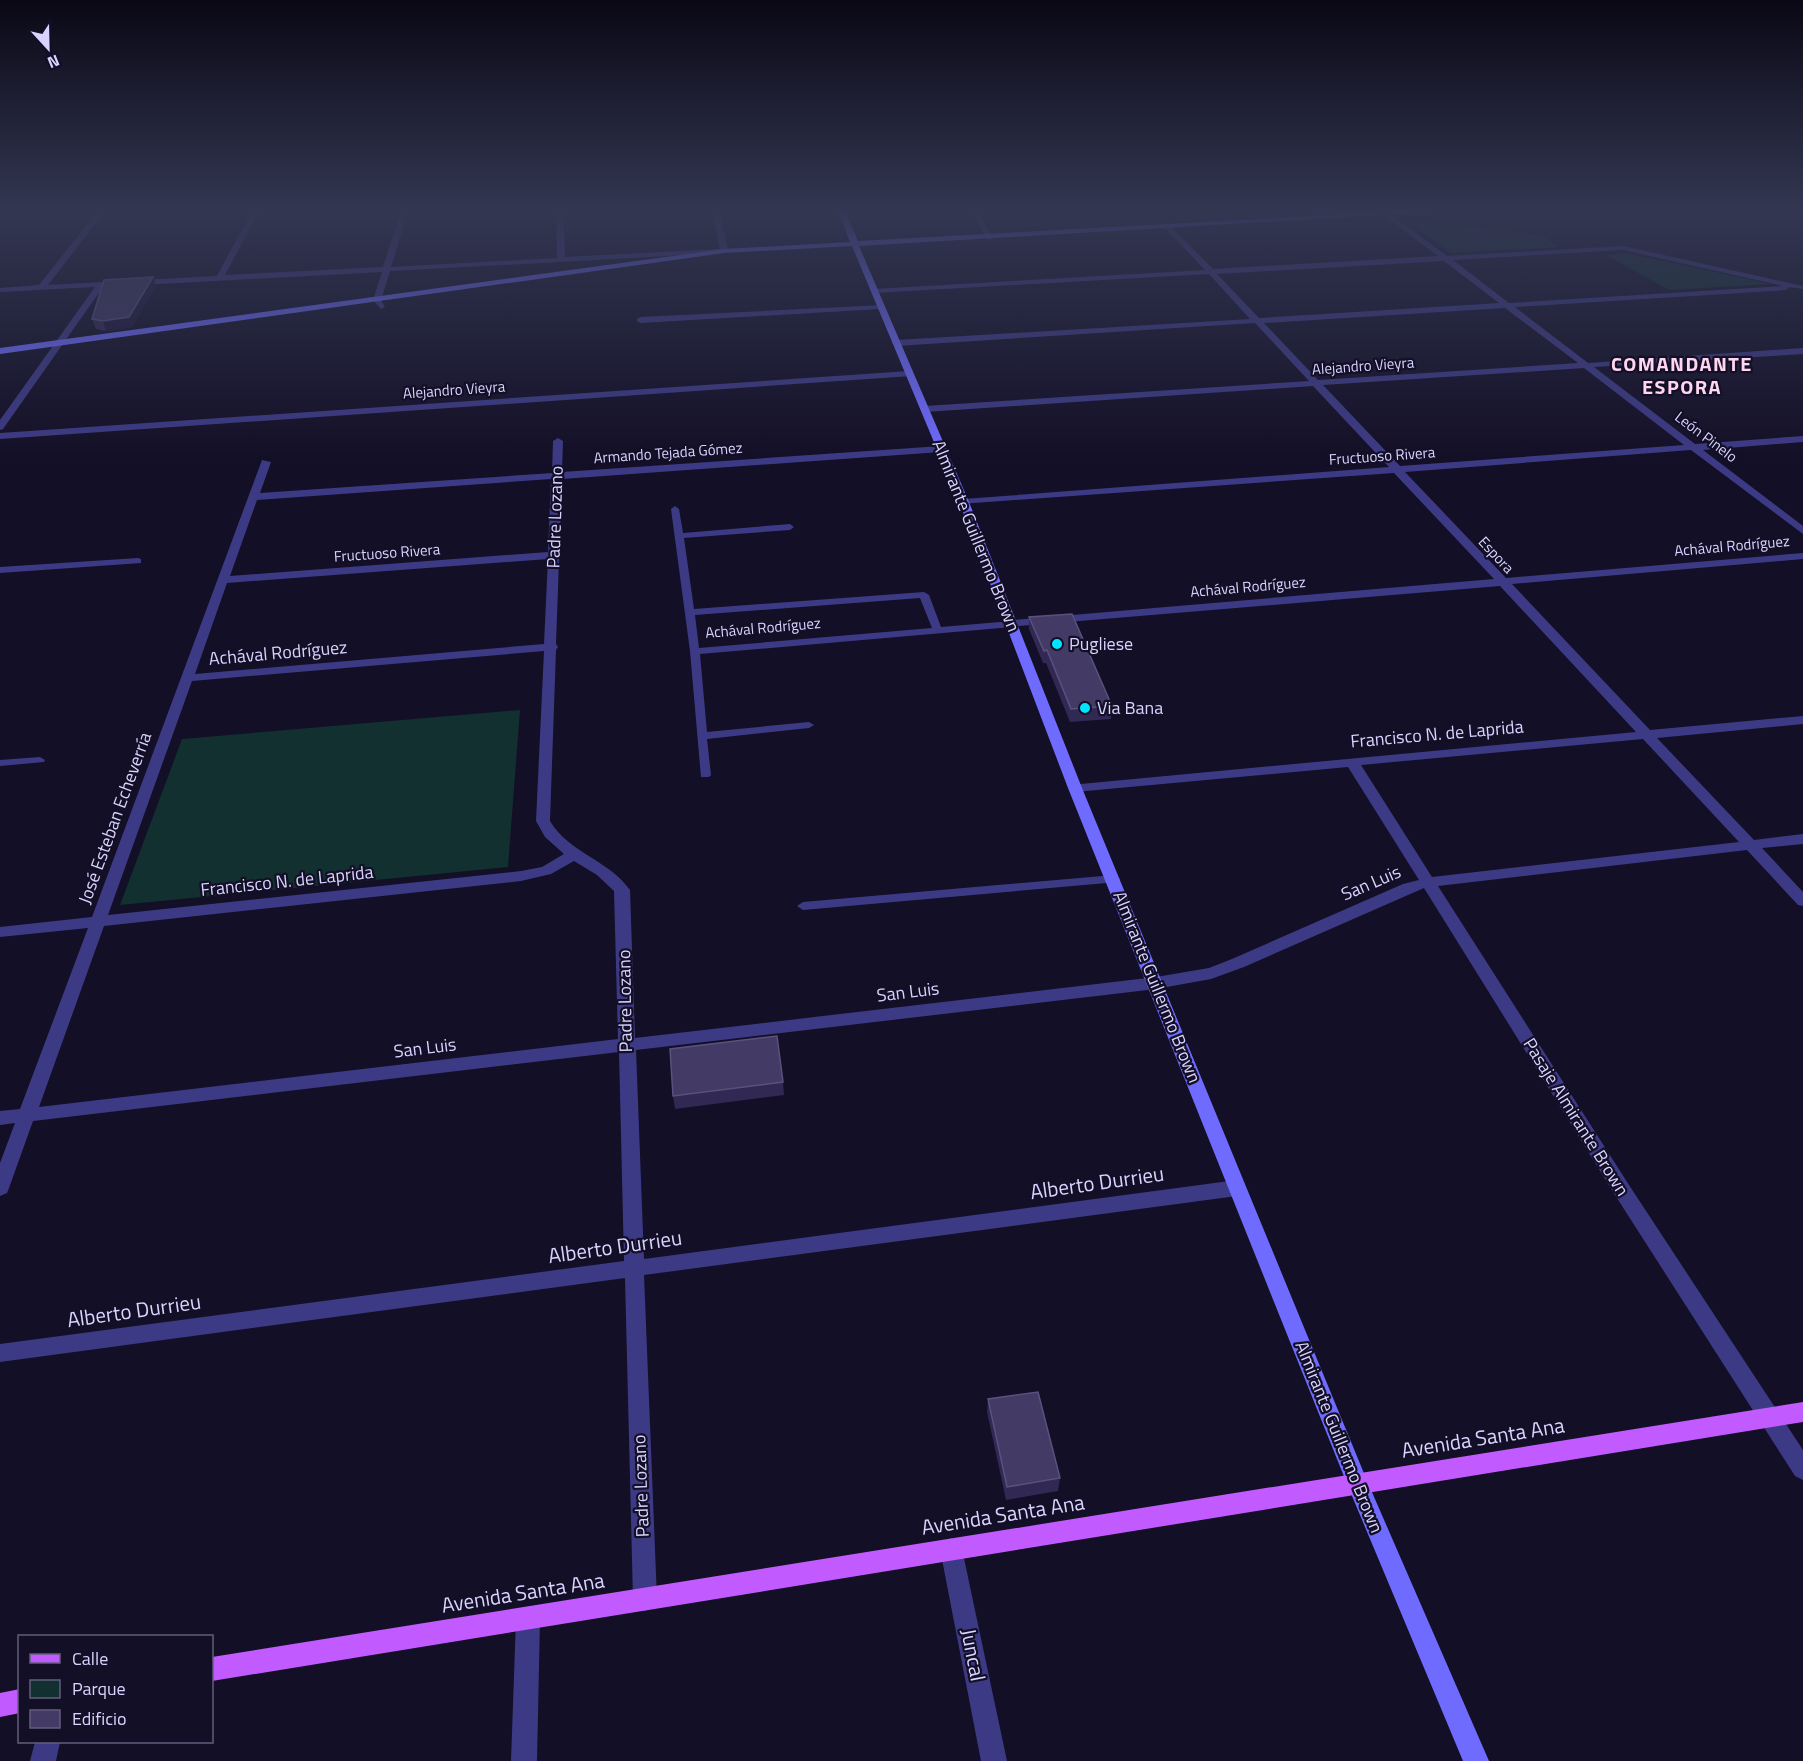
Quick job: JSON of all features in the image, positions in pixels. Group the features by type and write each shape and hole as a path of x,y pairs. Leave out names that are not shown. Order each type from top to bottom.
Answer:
{"main road":[{"path":"0,360 449,293"},
{"path":"0,351 464,293"},
{"name":"Almirante Guillermo Brown","path":"875,293 964,502 1076,788 1358,1484 1476,1761"},
{"name":"Avenida Santa Ana","path":"213,1669 1803,1412"},
{"path":"0,1705 18,1701"}],"street":[{"path":"0,427 93,293"},
{"path":"379,304 382,293"},
{"name":"Espora","path":"1230,293 1803,901"},
{"name":"León Pinelo","path":"1492,293 1803,531"},
{"path":"896,343 1700,293"},
{"path":"640,320 880,307"},
{"name":"Alejandro Vieyra","path":"925,409 1589,367 1803,351"},
{"name":"Alejandro Vieyra","path":"0,436 909,374"},
{"name":"Fructuoso Rivera","path":"964,502 1803,440"},
{"name":"Padre Lozano","path":"558,441 552,647 543,821 550,837 612,878 622,890 645,1599"},
{"name":"Armando Tejada Gómez","path":"254,497 941,449"},
{"name":"José Esteban Echeverría","path":"0,1188 266,462"},
{"name":"Fructuoso Rivera","path":"223,580 554,555"},
{"name":"Achával Rodríguez","path":"1012,624 1803,556"},
{"name":"Achával Rodríguez","path":"187,678 552,647"},
{"name":"Francisco N. de Laprida","path":"1076,788 1803,720"},
{"name":"Pasaje Almirante Brown","path":"1352,762 1622,1190 1803,1469"},
{"name":"San Luis","path":"0,1118 1156,983 1211,973 1238,963 1408,888 1428,882 1803,839"},
{"name":"Francisco N. de Laprida","path":"0,932 521,876 546,871 574,855"},
{"name":"Alberto Durrieu","path":"0,1353 1237,1188"},
{"name":"Juncal","path":"951,1549 994,1761"},
{"path":"524,1761 528,1619"},
{"path":"43,1761 48,1743"}],"lane":[{"path":"675,509 695,651 705,775"},
{"path":"679,536 790,526"},
{"path":"0,570 138,561"},
{"path":"690,612 924,595 937,629"},
{"name":"Achával Rodríguez","path":"695,651 1012,624"},
{"path":"702,736 809,725"},
{"path":"0,763 40,760"},
{"path":"803,906 1114,879"}],"green space":[{"path":"520,710 508,867 120,905 182,739"}],"building":[{"path":"100,293 143,293 129,317 103,321 92,319"},
{"path":"1072,614 1112,706 1071,709 1047,650 1044,651 1029,617"},
{"path":"777,1036 783,1082 673,1096 670,1049"},
{"path":"1038,1392 1060,1478 1007,1487 988,1399"}],"place":[{"name":"Pugliese","path":"1057,644"},
{"name":"Via Bana","path":"1085,708"}],"district":[{"name":"COMANDANTE ESPORA","path":"1682,376"}]}
